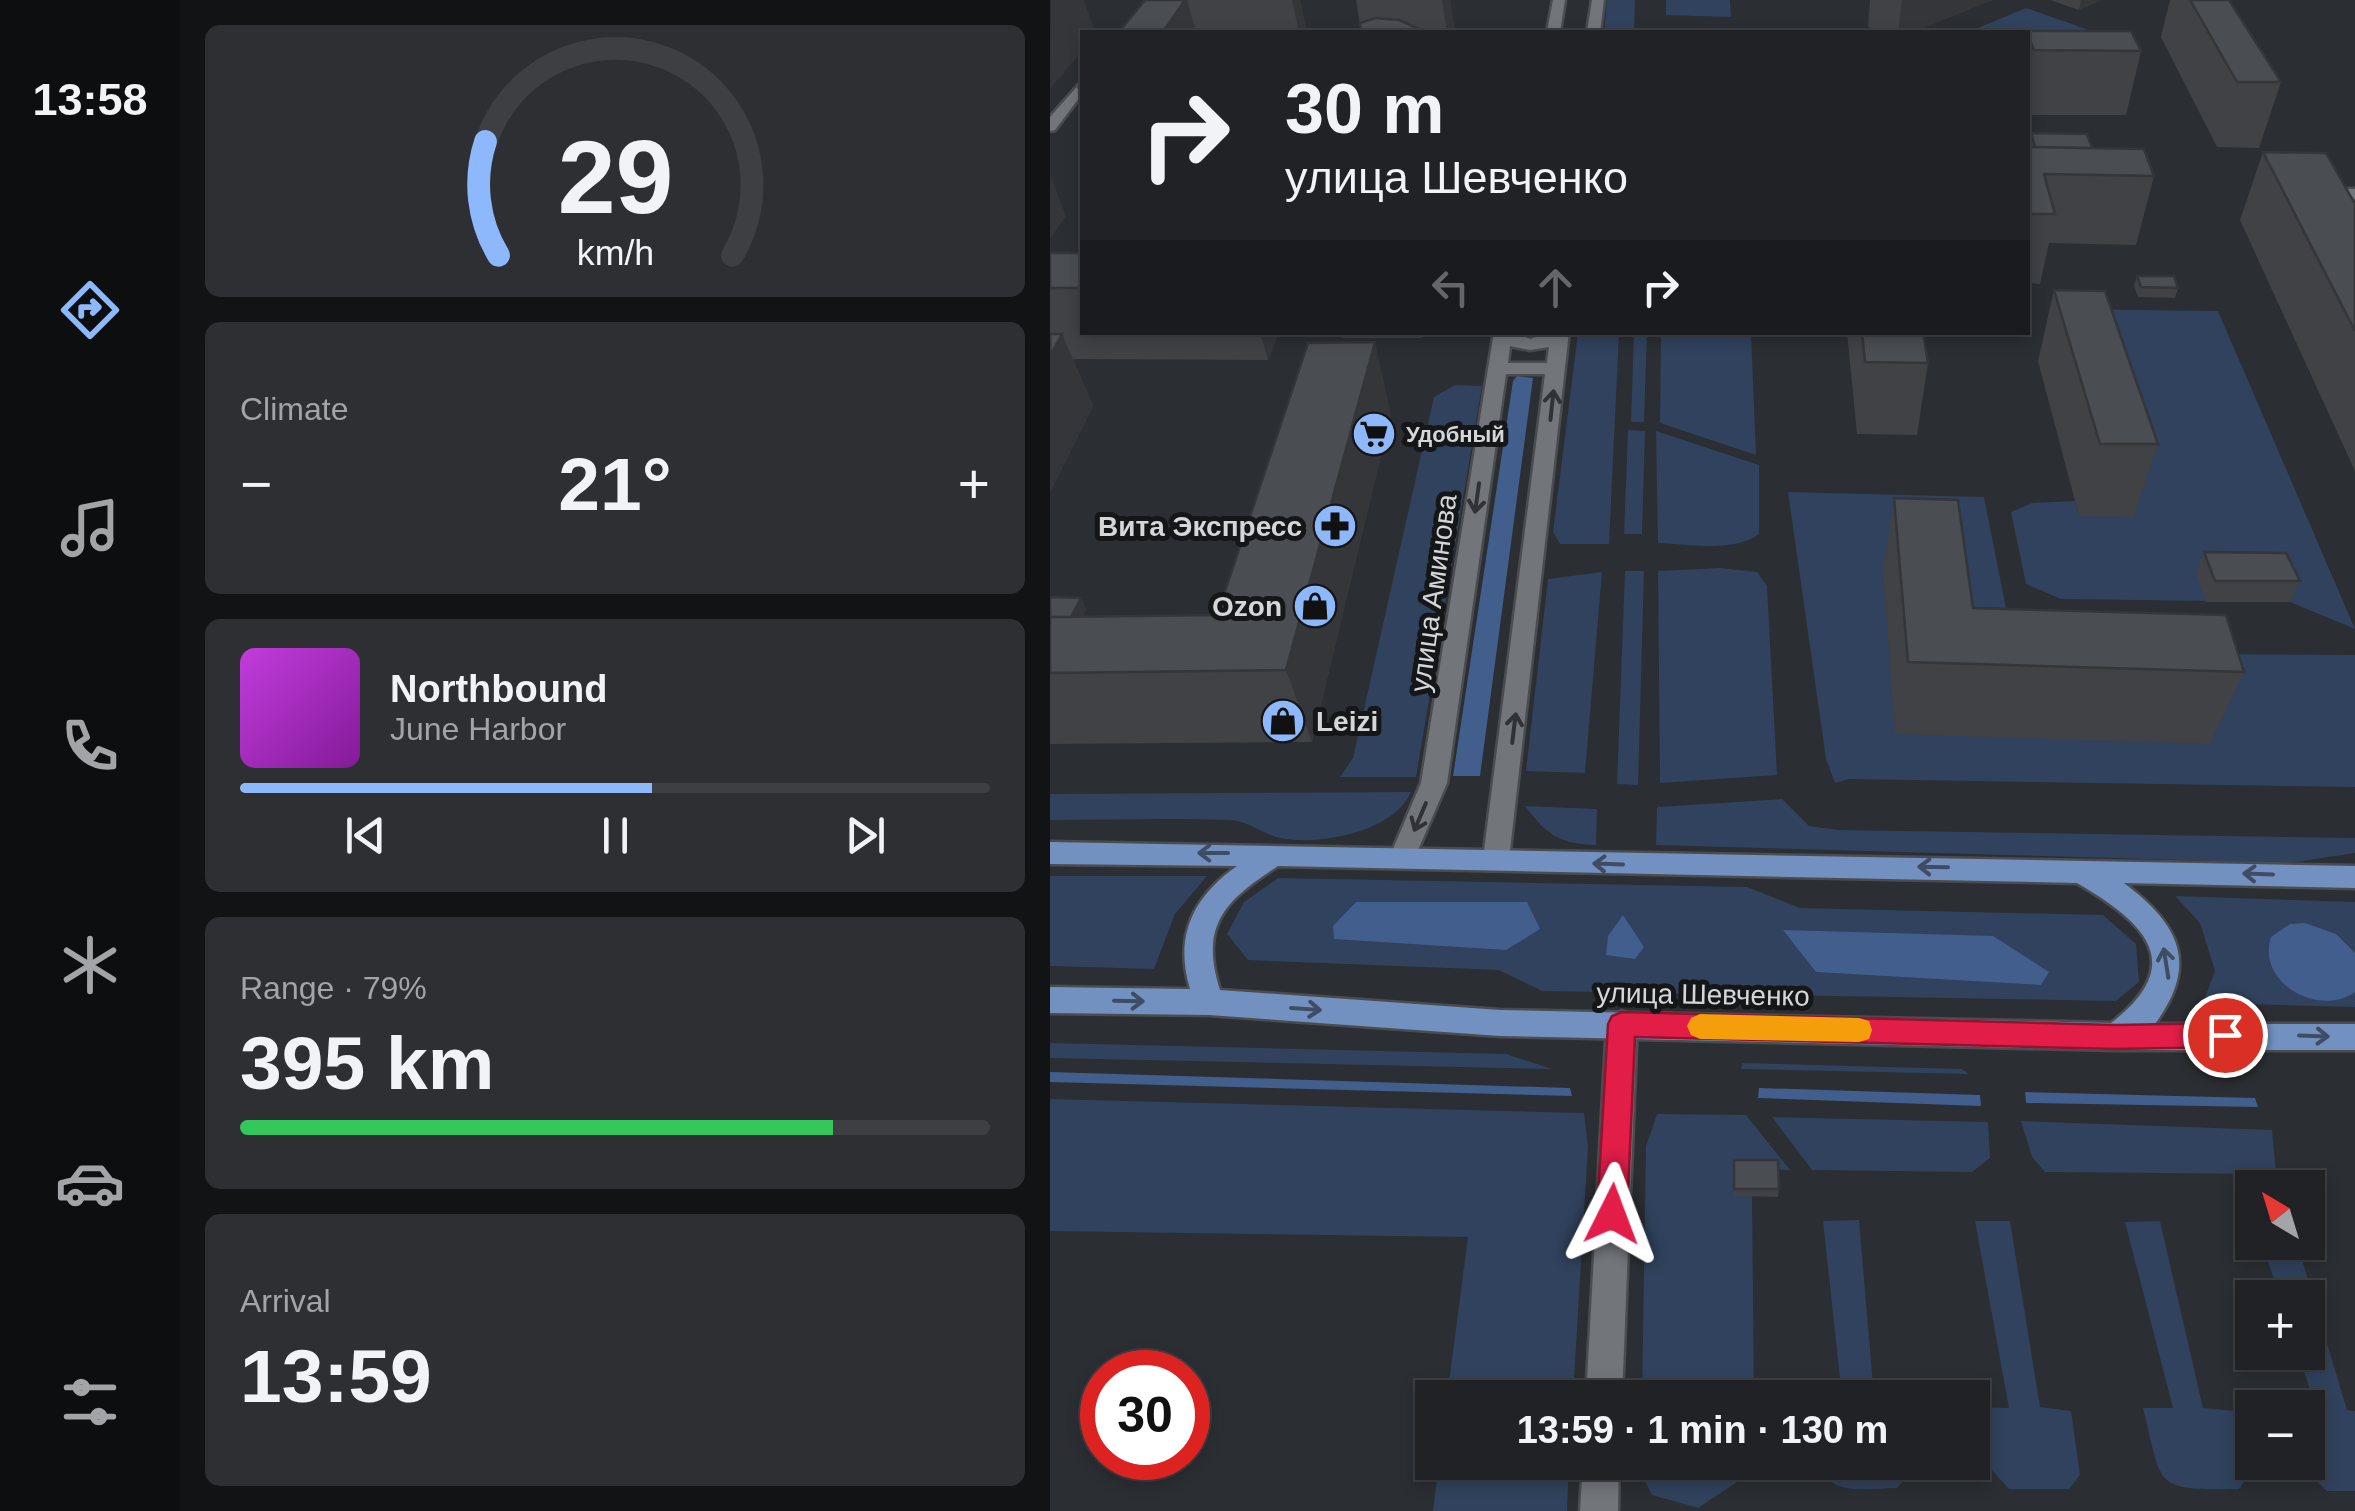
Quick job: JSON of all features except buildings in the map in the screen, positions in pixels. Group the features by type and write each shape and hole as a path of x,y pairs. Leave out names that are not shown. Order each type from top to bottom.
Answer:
{"main road":[{"path":"1209,1002 1194,951 1202,918 1218,896 1278,852"},
{"path":"1050,853 1278,852 2355,877"},
{"path":"2077,869 2109,886 2136,907 2156,928 2166,952 2169,979 2160,1000 2141,1021 2116,1037"},
{"name":"улица Шевченко","path":"1050,1000 1209,1002 1500,1024 2116,1037 2355,1037"}],"street":[{"path":"1554,30 1559,0"},
{"path":"1594,30 1598,0"},
{"path":"1050,127 1080,88"},
{"path":"2314,194 2355,194"},
{"name":"улица Аминова","path":"1403,856 1434,783 1502,335"},
{"path":"1496,859 1560,335 1528,345 1510,341 1505,335"},
{"path":"1496,368 1556,369"},
{"path":"1605,1380 1622,1024"},
{"path":"1599,1511 1600,1480"}],"shaded area":[{"path":"1607,0 1635,0 1634,30 1604,30"},
{"path":"1666,0 1730,0 1731,17 1666,15"},
{"path":"2026,8 2103,35 2030,33 2030,30 1973,30"},
{"path":"2052,309 2218,311 2355,629 2290,602 2061,599 2026,584 2011,512 2032,503 2075,501 2079,516"},
{"path":"1578,335 1619,335 1609,544 1560,544 1553,532"},
{"path":"1634,335 1647,335 1644,422 1631,422"},
{"path":"1661,335 1751,335 1756,455 1660,423"},
{"path":"1517,376 1533,378 1480,776 1453,776 1513,381"},
{"path":"1455,385 1482,386 1416,777 1340,777 1353,758 1434,397"},
{"path":"1628,430 1645,431 1642,534 1624,534"},
{"path":"1656,431 1759,465 1759,534 1737,544 1658,543"},
{"path":"1788,492 1984,497 2006,608 1948,606 1896,734 2186,654 2355,655 2355,787 1849,779 1835,783 1826,759"},
{"path":"1720,568 1757,572 1767,586 1777,775 1660,783 1658,571"},
{"path":"1625,571 1644,571 1638,785 1617,784"},
{"path":"1602,572 1585,773 1526,771 1548,579"},
{"path":"1411,792 1402,806 1372,826 1315,840 1280,838 1229,820 1050,820 1050,794"},
{"path":"1782,799 1809,826 1838,830 2355,838 2355,853 2289,863 1656,845 1657,807"},
{"path":"1525,806 1597,809 1596,845 1572,843 1555,836"},
{"path":"1050,876 1207,876 1175,914 1154,969 1050,966"},
{"path":"1278,878 1747,887 1800,908 2103,915 2136,944 2139,982 2116,1001 1542,991 1499,970 1248,960 1227,934 1244,902"},
{"path":"2175,896 2355,902 2355,1007 2203,1003 2215,971 2200,923"},
{"path":"1356,902 1527,902 1540,929 1506,950 1334,939 1333,926"},
{"path":"1623,915 1644,947 1635,959 1606,955 1608,936"},
{"path":"2305,923 2336,934 2355,953 2355,992 2325,1001 2294,992 2281,981 2269,954 2271,937 2290,924"},
{"path":"1783,930 1993,936 2049,972 2041,985 1816,972"},
{"path":"1050,1043 1506,1054 1552,1069 1050,1058"},
{"path":"1742,1063 1962,1069 1969,1074 1741,1069"},
{"path":"1050,1072 1570,1088 1572,1096 1050,1082"},
{"path":"1759,1088 1980,1095 1981,1106 1758,1098"},
{"path":"2025,1092 2255,1098 2258,1107 2026,1103"},
{"path":"1050,1099 1584,1113 1588,1146 1574,1380 1449,1380 1468,1237 1050,1231"},
{"path":"1657,1114 1746,1115 1790,1170 1734,1168 1752,1196 1754,1380 1642,1380 1646,1146"},
{"path":"1772,1117 1988,1122 1990,1158 1972,1172 1812,1170"},
{"path":"2021,1121 2272,1130 2276,1170 2235,1170 2235,1174 2045,1172 2032,1157"},
{"path":"1859,1220 1873,1380 1840,1380 1823,1221"},
{"path":"1975,1221 2010,1221 2040,1407 2071,1411 2080,1475 2069,1489 2009,1489 1990,1468 1990,1407 2009,1408"},
{"path":"2160,1221 2203,1408 2235,1411 2235,1480 2245,1480 2239,1489 2176,1485 2159,1469 2143,1408 2173,1408 2125,1222"},
{"path":"2268,1260 2302,1260 2308,1280 2274,1280"},
{"path":"2325,1337 2347,1410 2355,1411 2355,1491 2327,1491 2315,1480 2325,1480 2325,1390 2310,1390 2304,1370 2325,1370"},
{"path":"1437,1480 1568,1480 1567,1511 1433,1511"},
{"path":"1644,1480 1740,1480 1698,1508 1652,1495"},
{"path":"1904,1480 1897,1488 1862,1489 1831,1482"}],"slow traffic":[{"path":"1700,1026 1859,1030"}],"place":[{"name":"Удобный","path":"1374,434"},
{"name":"Вита Экспресс","path":"1335,526"},
{"name":"Ozon","path":"1315,606"},
{"name":"Leizi","path":"1283,721"}],"route":[{"path":"1612,1214 1622,1024 2116,1037 2225,1035"}]}
